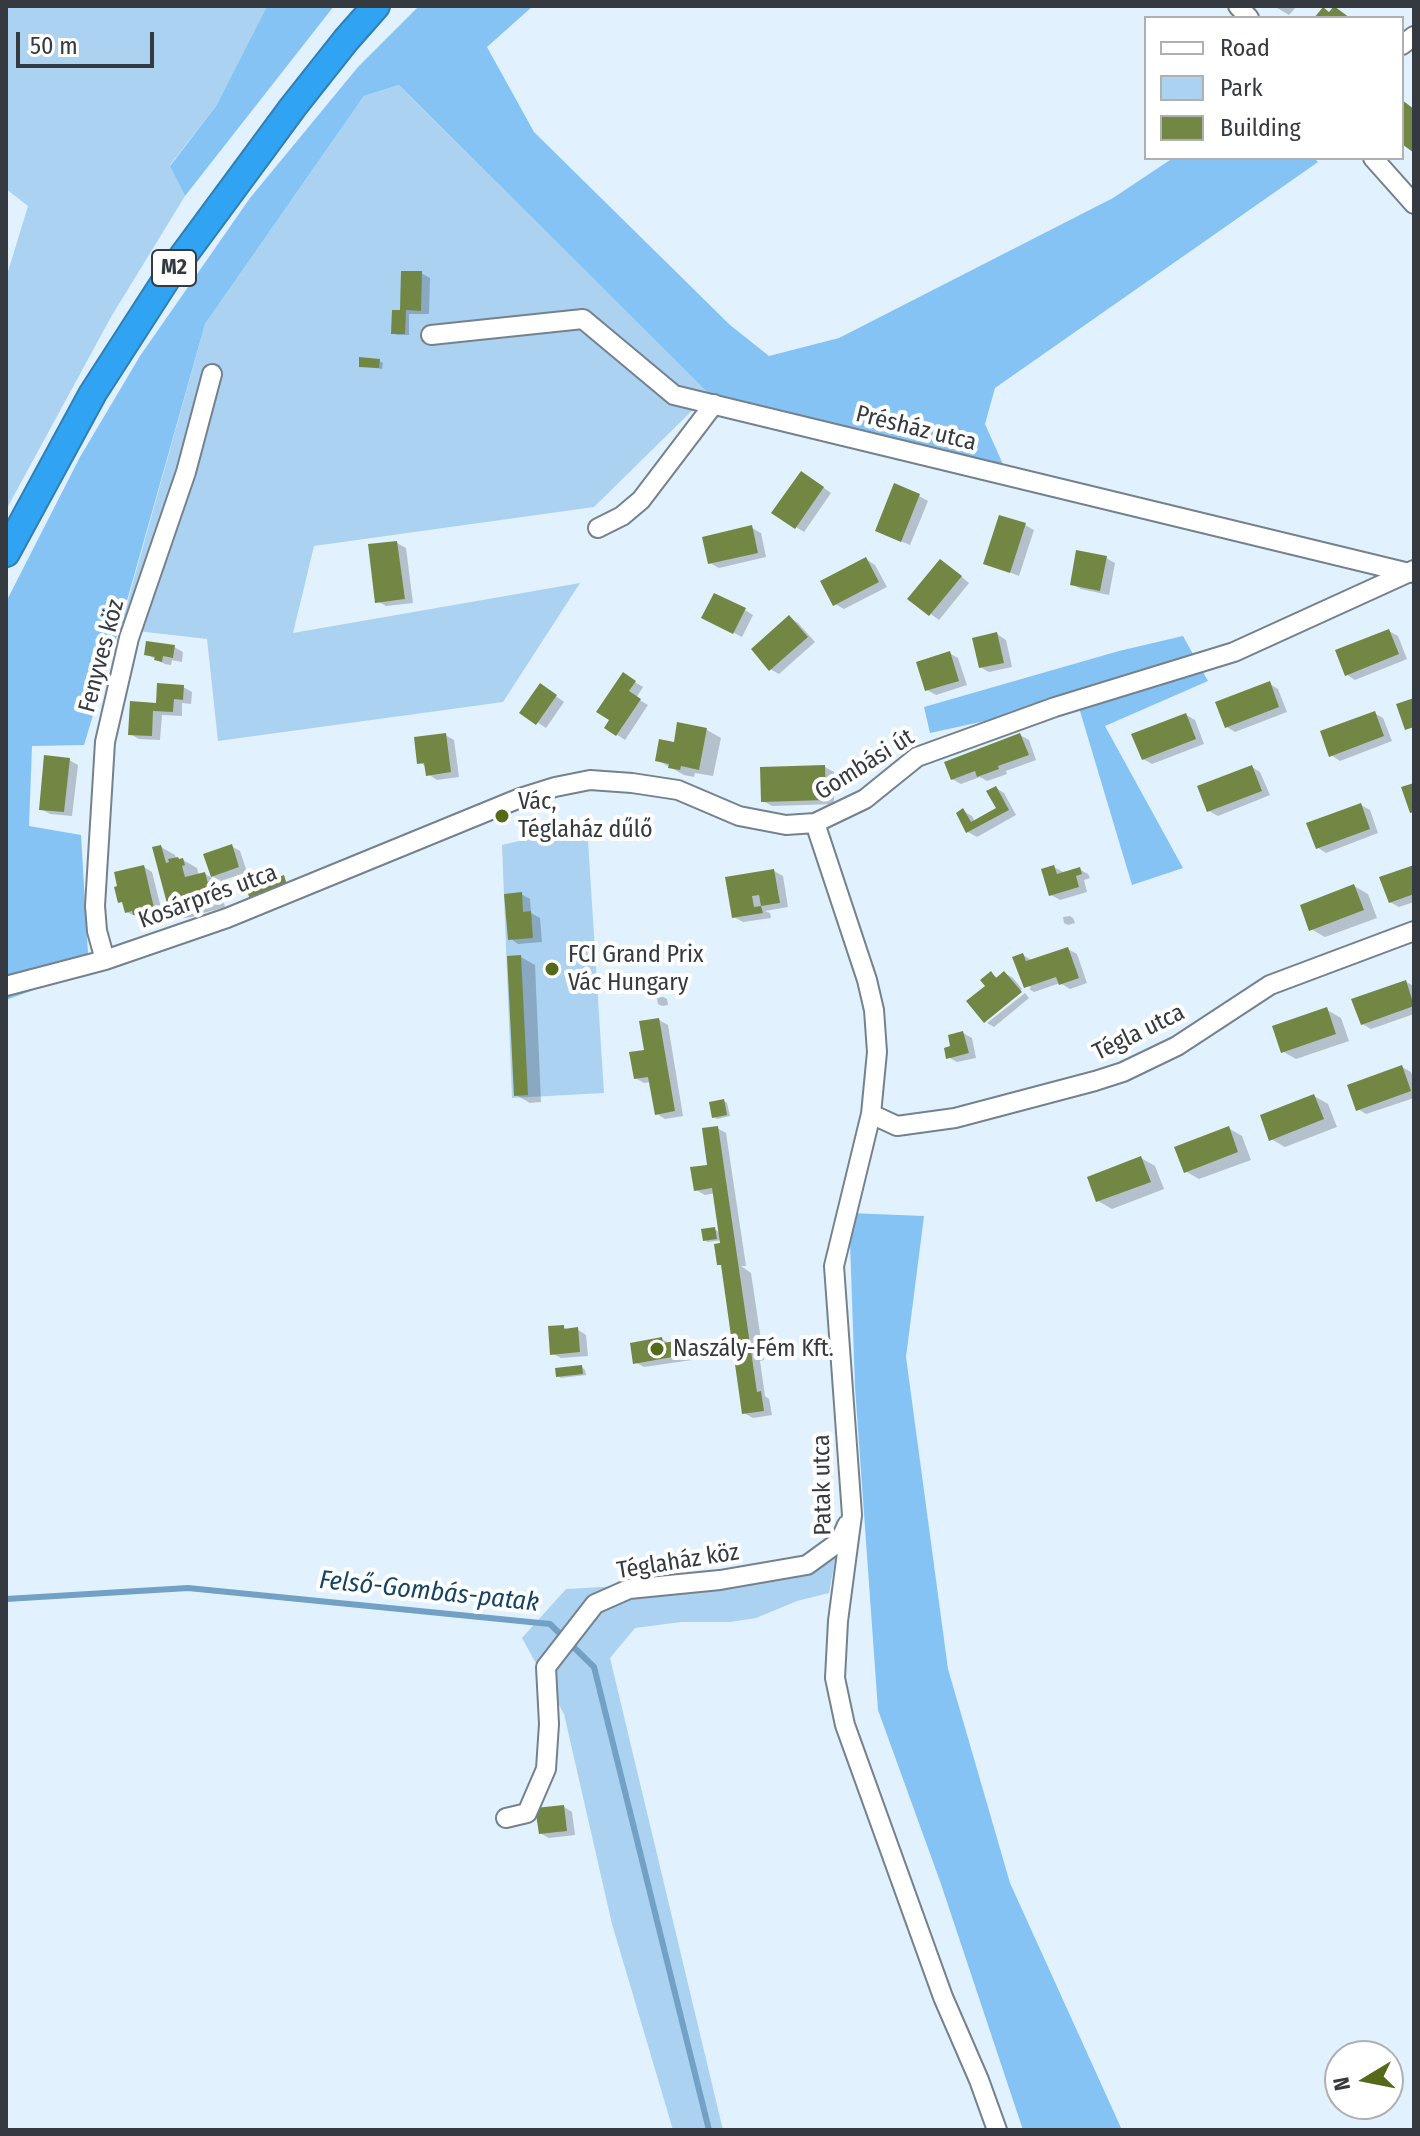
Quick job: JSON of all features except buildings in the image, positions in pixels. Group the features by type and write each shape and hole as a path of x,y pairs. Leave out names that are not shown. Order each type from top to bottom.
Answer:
{"highway":[{"name":"M2","path":"6,553 93,393 169,275 293,107 376,6"}],"street":[{"path":"1375,160 1414,204"},
{"name":"Présház utca","path":"431,335 583,319 674,395 1412,571"},
{"name":"Fenyves köz","path":"105,960 97,931 95,906 105,742 129,638 186,472 212,374"},
{"path":"598,528 622,516 641,500 714,404"},
{"name":"Gombási út","path":"422,839 520,798 590,780 678,790 739,816 786,825 815,823 865,799 917,757 1055,707 1234,652 1412,571"},
{"name":"Patak utca","path":"815,823 867,980 874,1010 877,1052 871,1114 834,1266 852,1515 838,1621 835,1678 845,1725 943,1997 997,2130"},
{"name":"Kosárprés utca","path":"6,986 105,960 227,918 422,839"},
{"name":"Tégla utca","path":"871,1114 897,1126 955,1118 1123,1072 1177,1046 1270,985 1414,931"},
{"name":"Téglaház köz","path":"506,1818 527,1813 546,1769 549,1724 546,1667 595,1604 629,1589 720,1580 807,1565 840,1541 852,1515"}],"green space":[{"path":"6,6 267,6 216,106 170,165 185,196 111,317 6,510 6,278 28,206 6,189"},
{"path":"399,85 709,394 594,507 314,546 293,633 580,583 503,702 218,741 207,639 120,629 205,324 364,96"},
{"name":"FCI Grand Prix Vác Hungary","path":"587,825 604,1093 512,1098 502,845"},
{"path":"841,1529 829,1593 797,1601 756,1618 635,1628 610,1658 723,2130 673,2130 612,1924 564,1714 522,1638 566,1589 620,1586 801,1562"}],"shaded area":[{"path":"267,6 334,6 185,196 170,166 216,106"},
{"path":"419,6 533,6 487,47 534,132 730,325 769,356 839,338 1113,198 1170,160 1318,162 995,388 985,424 1005,469 709,394 399,85 364,96 205,324 84,745 32,746 29,826 81,835 89,970 6,1000 6,602 80,457 140,356 250,198 358,67"},
{"path":"1183,636 1208,681 1105,726 1183,868 1132,885 1077,701 930,733 924,707 1119,651"},
{"path":"849,1213 924,1216 906,1357 948,1669 1010,1883 1122,2130 1023,2130 941,1884 878,1710 855,1387"}],"waterway":[{"name":"Felső-Gombás-patak","path":"6,1599 188,1588 550,1624 594,1667 709,2130"}],"place":[{"name":"Vác, Téglaház dűlő","path":"502,816"},
{"name":"FCI Grand Prix Vác Hungary","path":"552,969"},
{"name":"Naszály-Fém Kft.","path":"657,1349"}]}
